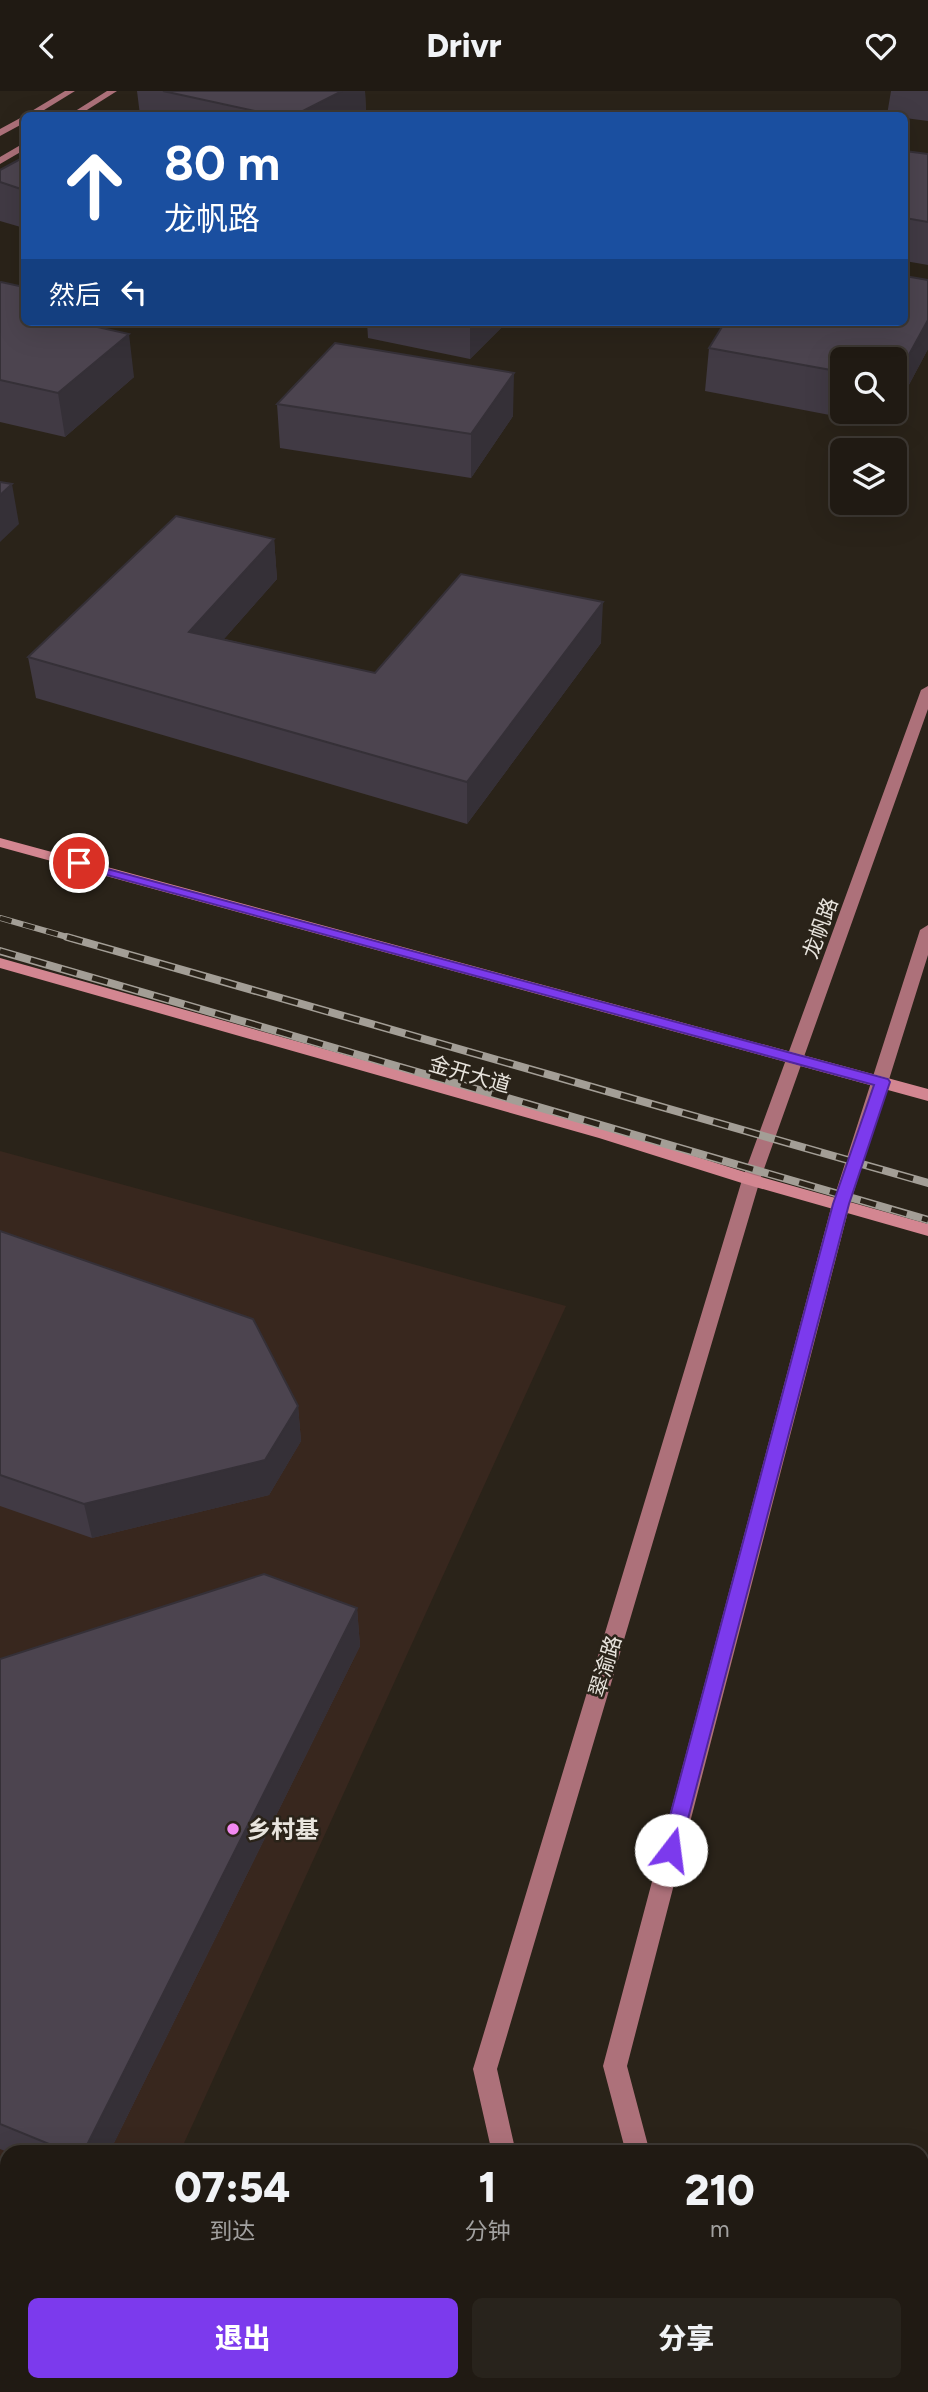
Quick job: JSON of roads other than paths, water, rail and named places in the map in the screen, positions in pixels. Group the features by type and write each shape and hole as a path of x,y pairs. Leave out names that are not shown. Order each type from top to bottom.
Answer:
{"main road":[{"path":"35,112 71,91"},
{"path":"79,112 113,91"},
{"path":"0,133 21,121"},
{"path":"0,161 21,148"},
{"name":"龙帆路","path":"751,1180 928,690"},
{"path":"0,842 628,1011 795,1060 928,1095"},
{"path":"636,2145 615,2066 841,1204 882,1082 928,930"},
{"name":"金开大道","path":"0,963 603,1133 751,1180 928,1230"},
{"name":"翠渝路","path":"502,2145 485,2069 751,1180"}],"railway":[{"path":"0,918 74,939"},
{"path":"67,937 74,939"},
{"path":"74,939 928,1183"},
{"path":"0,951 928,1220"}],"place":[{"name":"乡村基","path":"233,1829"}]}
